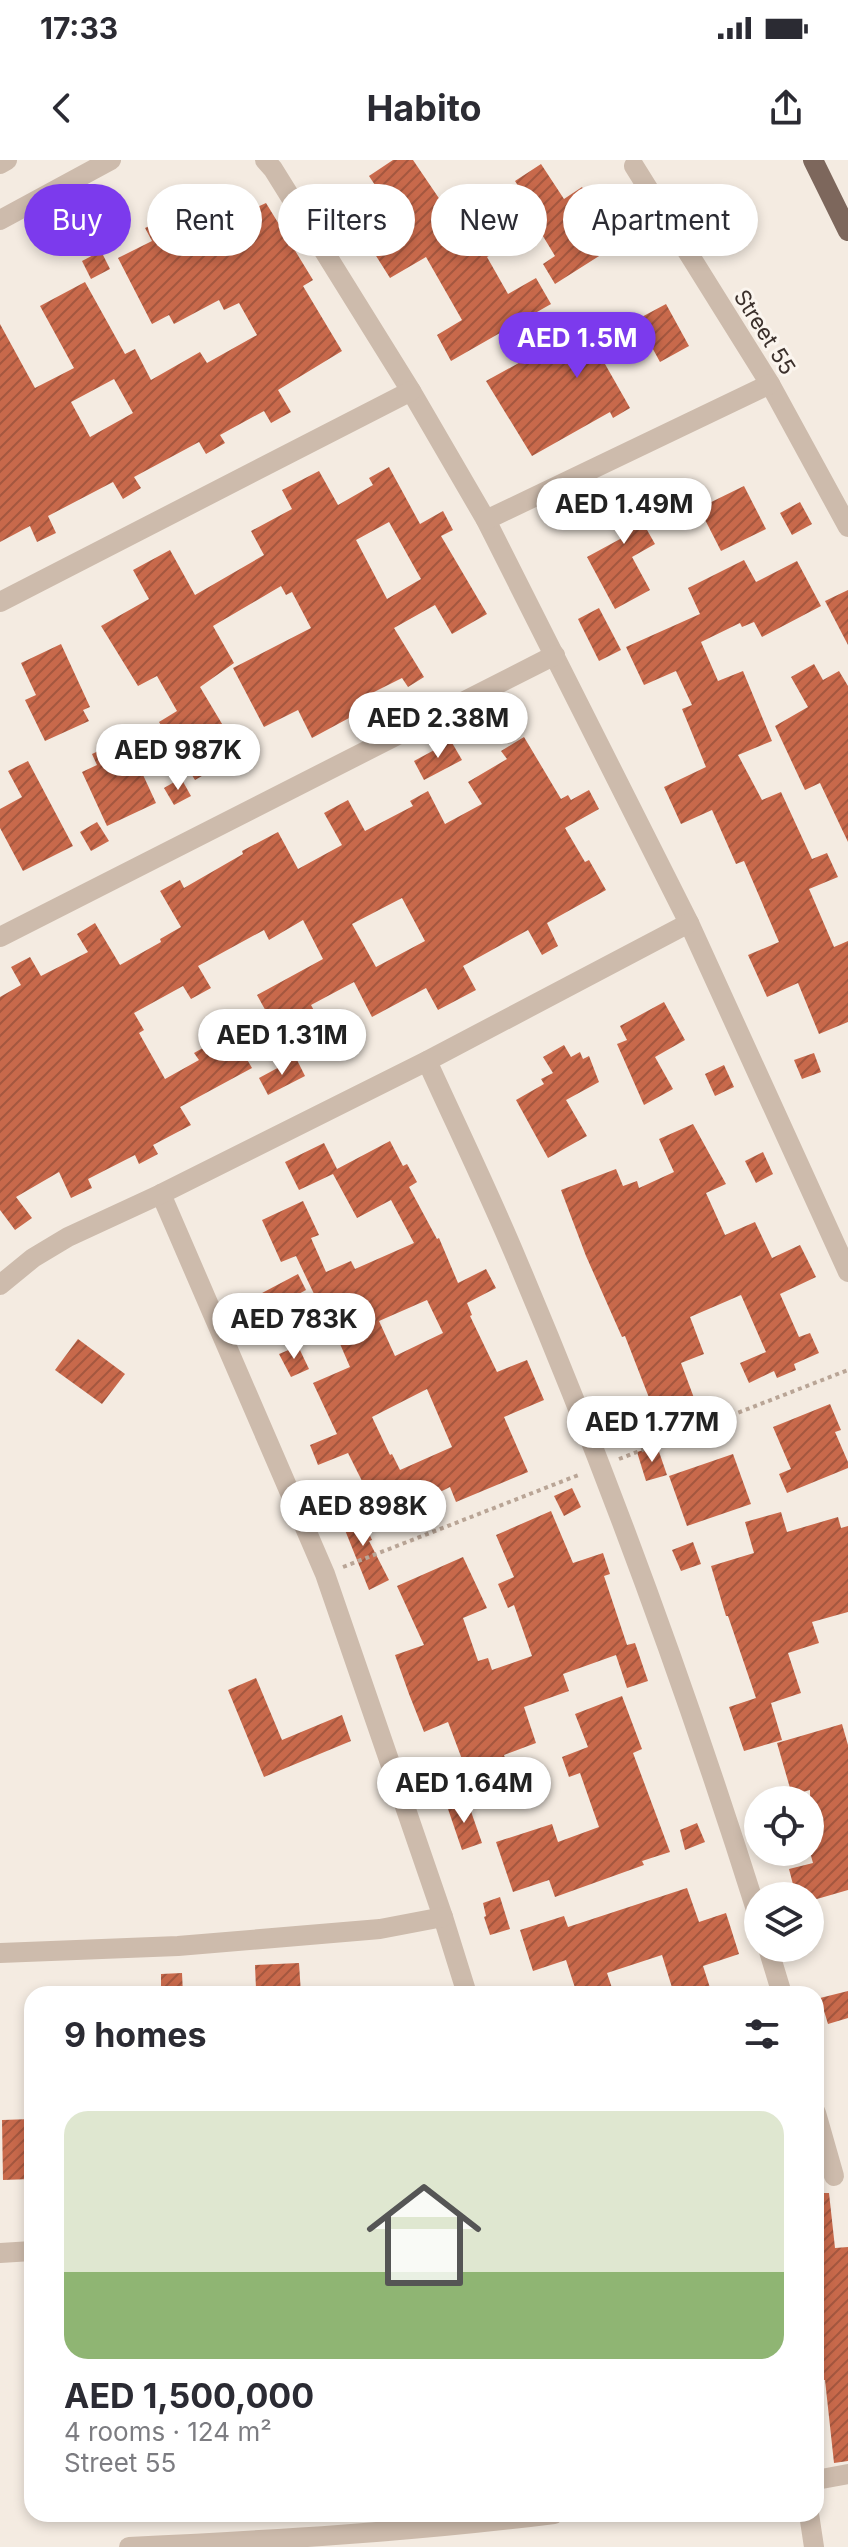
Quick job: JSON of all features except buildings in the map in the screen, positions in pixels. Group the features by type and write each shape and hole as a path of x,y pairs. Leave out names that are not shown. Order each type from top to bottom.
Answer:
{"main road":[{"path":"813,160 848,231"}],"street":[{"path":"0,164 7,160"},
{"path":"0,220 111,160"},
{"path":"269,163 411,391 486,520 689,923 848,1272"},
{"name":"Street 55","path":"634,166 770,384 848,527"},
{"path":"486,520 770,384"},
{"path":"0,602 411,391"},
{"path":"0,937 555,655"},
{"path":"0,1285 33,1258 68,1237 427,1061 689,923"},
{"path":"427,1061 517,1259 600,1467 668,1644 747,1882"},
{"path":"161,1194 325,1574 465,1986"},
{"path":"0,1953 193,1945 380,1929 443,1917"},
{"path":"772,1962 780,1986"},
{"path":"824,2143 833,2176"},
{"path":"0,2253 24,2252"},
{"path":"824,2478 848,2474"},
{"path":"129,2547 242,2542 481,2522"},
{"path":"810,2522 814,2547"}]}
